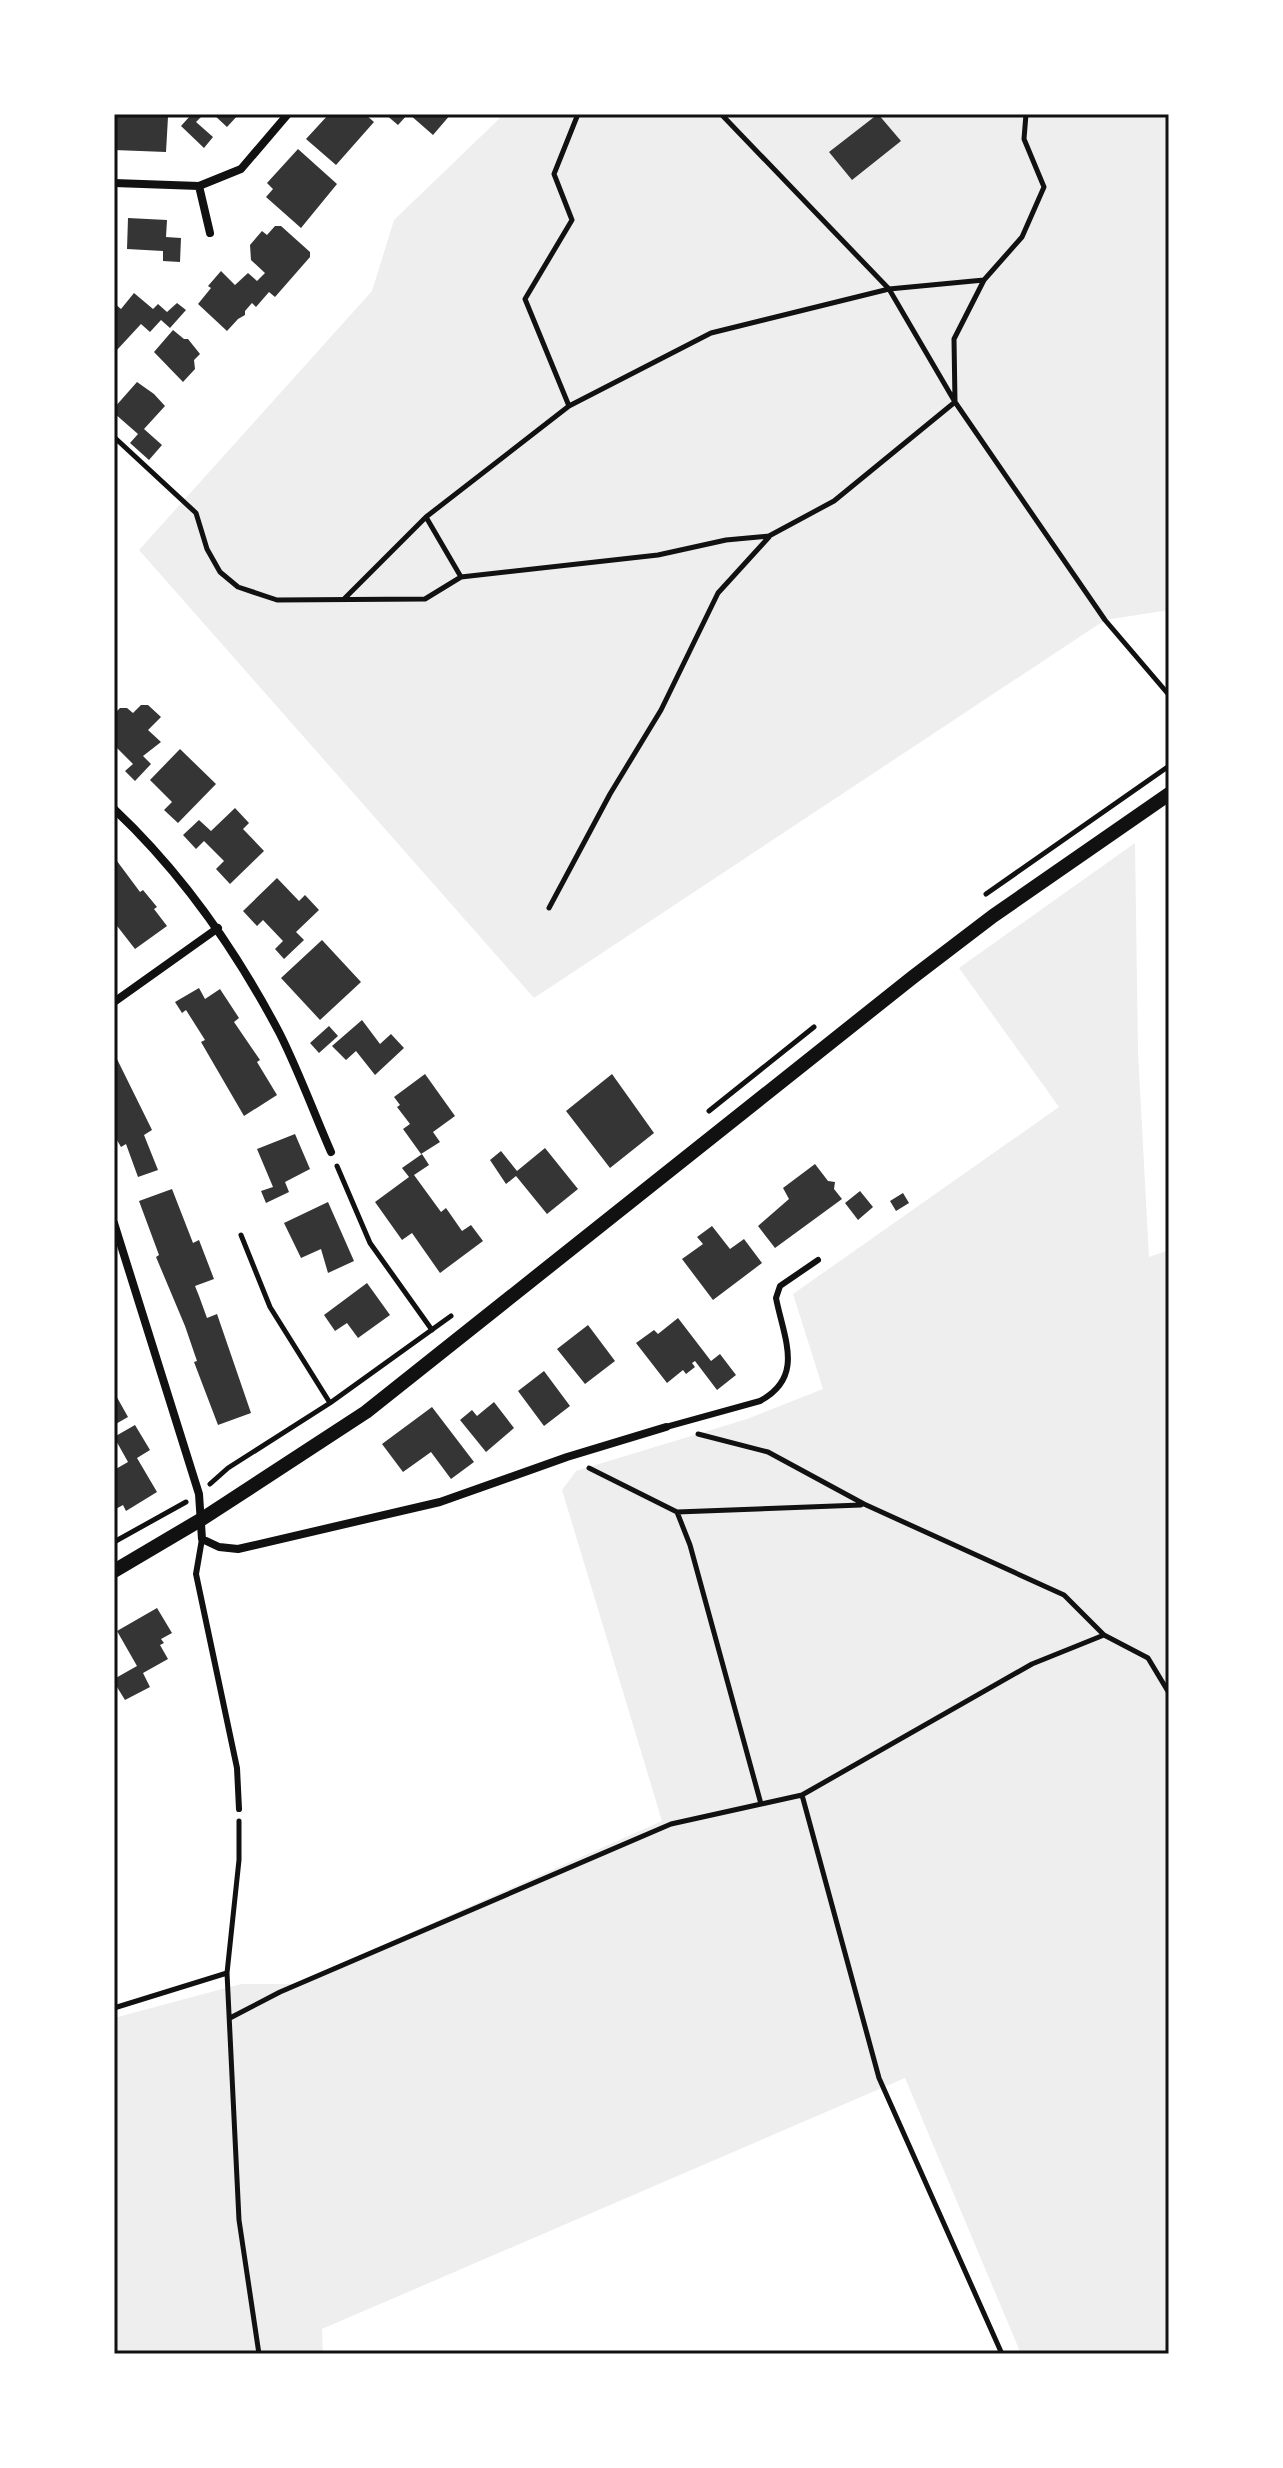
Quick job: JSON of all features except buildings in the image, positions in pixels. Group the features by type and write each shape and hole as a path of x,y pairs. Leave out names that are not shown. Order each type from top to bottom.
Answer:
{"street":[{"path":"114,183 199,186 241,169 288,114"},
{"path":"199,186 210,233"},
{"path":"114,1571 202,1519 366,1412 913,977 993,916 1169,794"},
{"path":"114,809 135,829 218,928 281,1036 331,1152"},
{"path":"114,1002 218,928"},
{"path":"114,1223 199,1494 202,1539 219,1547 238,1549 440,1502 567,1457 666,1427"}],"lane":[{"path":"666,1427 760,1401 783,1384 788,1359 777,1291 818,1260"},
{"path":"202,1539 196,1574 237,1768 239,1809"}],"path":[{"path":"569,406 525,299 572,220 554,174 578,114"},
{"path":"721,114 889,289 955,402 1105,620 1169,695"},
{"path":"955,402 954,339 984,280 1022,237 1044,187 1024,139 1026,114"},
{"path":"344,599 426,517 569,406 711,333 889,289 984,280"},
{"path":"549,908 610,794 661,710 718,593 769,536 834,501 955,402"},
{"path":"114,437 196,513 207,549 220,572 238,587 277,600 425,599 461,577 658,555 726,540 769,536"},
{"path":"426,517 461,577"},
{"path":"331,1152 370,1243 432,1330"},
{"path":"241,1235 270,1307 330,1403"},
{"path":"666,1427 768,1452 864,1504 1064,1595 1104,1635 1148,1658 1169,1693"},
{"path":"567,1457 677,1512 864,1504"},
{"path":"114,1542 199,1494"},
{"path":"677,1512 690,1545 761,1804"},
{"path":"230,2018 280,1992 671,1824 802,1795 1032,1664 1104,1635"},
{"path":"802,1795 879,2078 1002,2354"},
{"path":"239,1809 239,1860 227,1973 239,2220 259,2354"},
{"path":"114,2008 227,1973"}],"shaded area":[{"path":"500,114 1169,114 1169,610 1105,620 534,998 139,550 372,291 394,220 499,119"},
{"path":"1135,843 1138,1053 1149,1257 1169,1250 1169,2354 1021,2354 905,2078 322,2329 323,2354 114,2354 114,2018 241,1984 295,1984 662,1821 562,1490 576,1471 747,1419 823,1389 793,1294 1059,1107 959,968"}]}
